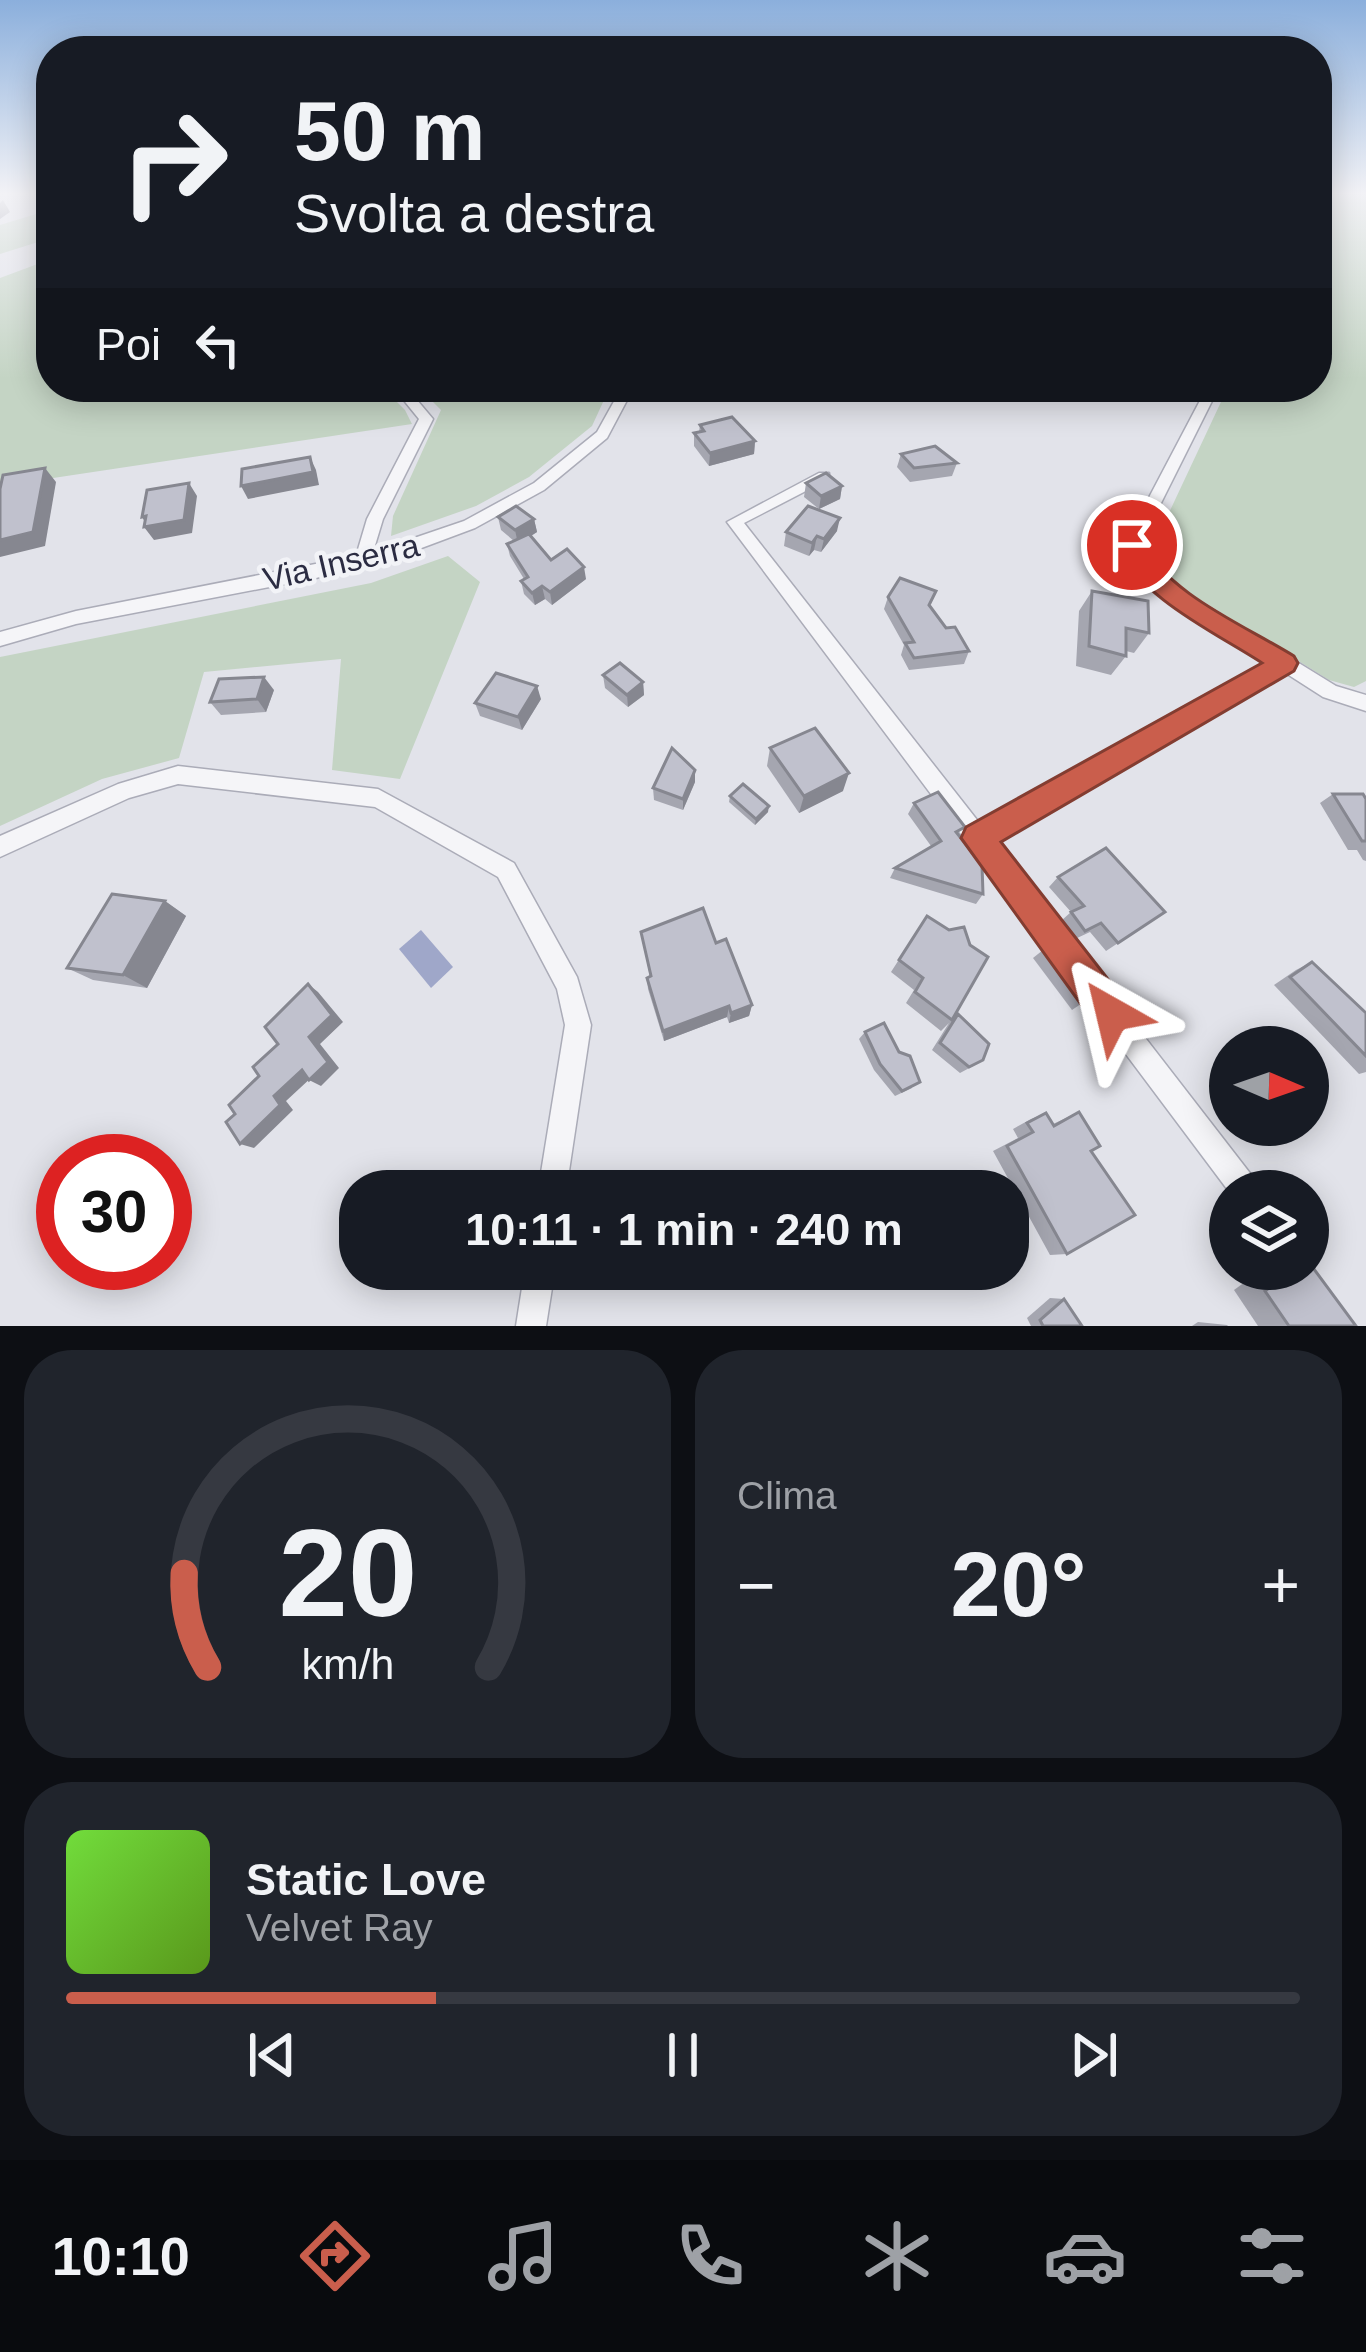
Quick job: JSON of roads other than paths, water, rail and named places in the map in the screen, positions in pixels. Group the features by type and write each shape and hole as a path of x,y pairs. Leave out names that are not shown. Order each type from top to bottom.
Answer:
{"street":[{"path":"363,560 375,519 426,419 412,402"},
{"name":"Via Inserra","path":"0,639 158,599 363,560 459,530 516,500 606,432 621,402"},
{"path":"1205,402 1132,545 1137,563 1160,585 1340,698 1366,703"},
{"path":"824,476 743,513 735,522 1230,1170"},
{"path":"978,838 1284,663"},
{"path":"0,847 125,790 178,775 378,798 506,870 568,986 578,1025 555,1170"},
{"path":"531,1326 537,1290"}],"water":[{"path":"421,930 453,967 431,988 399,949"}]}
